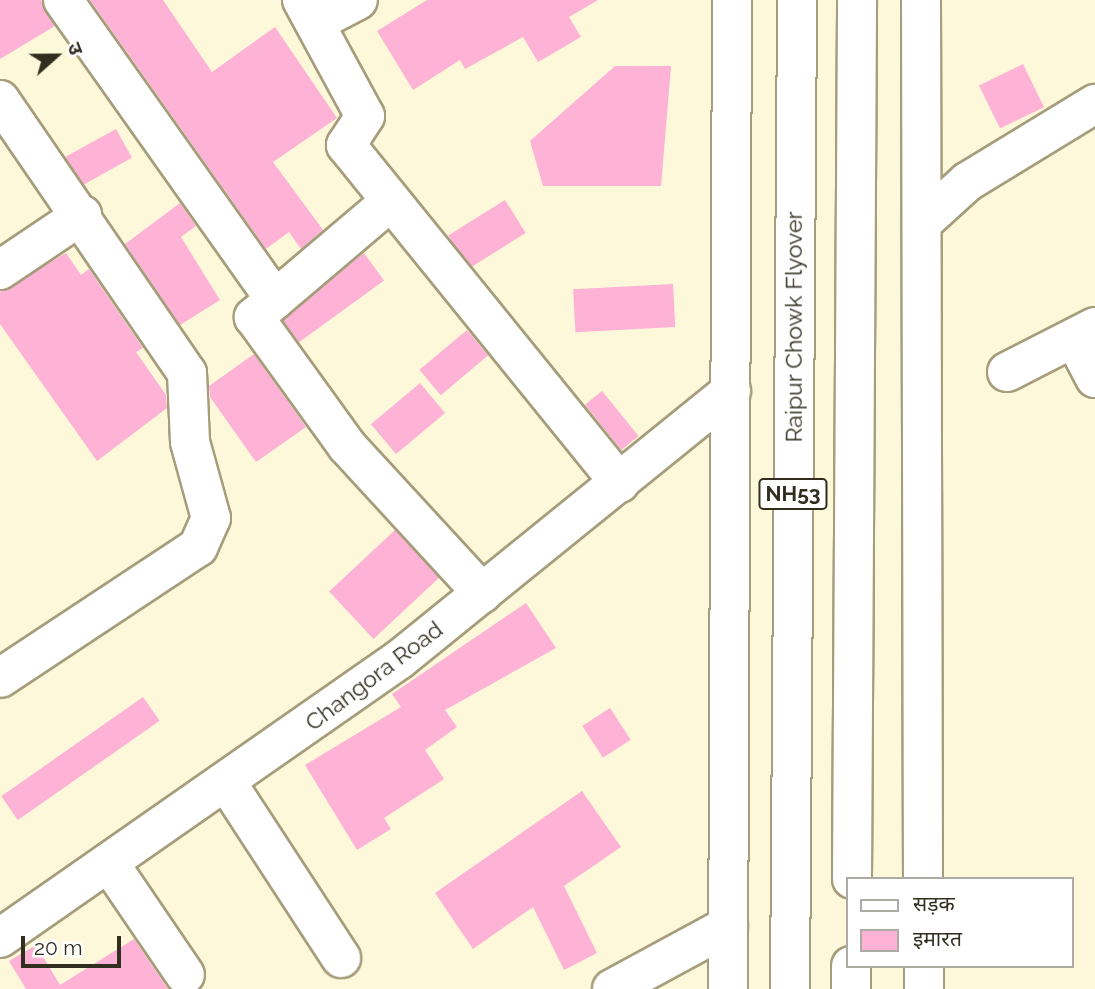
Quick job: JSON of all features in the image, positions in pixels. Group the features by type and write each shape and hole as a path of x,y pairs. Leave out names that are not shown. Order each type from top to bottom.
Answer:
{"main road":[{"path":"64,0 275,299"},
{"path":"358,0 313,7 365,116 346,145 620,483"},
{"path":"728,989 732,0"},
{"name":"Raipur Chowk Flyover","path":"790,989 797,0"},
{"name":"NH53","path":"852,877 858,0"},
{"path":"921,0 923,877"},
{"path":"0,100 82,215 187,373 190,442 211,518 198,547 0,678"},
{"path":"922,223 967,182 1095,104"},
{"path":"391,201 254,317 347,446 482,593"},
{"path":"0,270 82,215"},
{"path":"1007,372 1085,333 1095,378"},
{"name":"Changora Road","path":"0,939 228,783 482,593 731,391"},
{"path":"228,783 341,958"},
{"path":"109,863 185,975"},
{"path":"612,989 729,926"},
{"path":"851,968 851,989"},
{"path":"923,968 924,989"}],"building":[{"path":"0,0 41,0 55,26 0,59"},
{"path":"90,0 163,0 212,72 275,27 337,118 273,162 323,230 301,249 289,232 266,249"},
{"path":"427,0 598,0 569,17 581,37 538,62 523,37 465,69 460,60 413,90 377,31"},
{"path":"1023,64 1044,107 1000,129 979,85"},
{"path":"615,66 671,66 661,186 543,186 530,141"},
{"path":"116,129 132,158 81,186 65,157"},
{"path":"505,200 526,233 469,269 448,236"},
{"path":"180,203 196,226 181,237 220,300 180,325 125,244"},
{"path":"66,253 81,275 89,269 143,348 136,352 166,395 167,408 97,461 0,324 0,292"},
{"path":"364,253 384,281 299,342 279,315"},
{"path":"673,284 675,327 575,332 573,289"},
{"path":"467,330 488,355 441,395 420,370"},
{"path":"254,354 306,427 256,462 210,397 209,386"},
{"path":"420,383 445,413 396,454 371,424"},
{"path":"602,391 639,436 621,450 585,405"},
{"path":"395,530 439,578 374,639 329,591"},
{"path":"526,603 556,648 445,710 457,727 425,750 444,779 384,818 391,829 357,850 305,765 401,707 392,694"},
{"path":"143,697 160,721 18,820 1,796"},
{"path":"610,708 631,740 603,758 582,726"},
{"path":"582,791 621,847 564,886 597,953 564,970 533,907 473,949 435,893"},
{"path":"134,939 168,989 26,989 9,961 36,945 60,985"}]}
